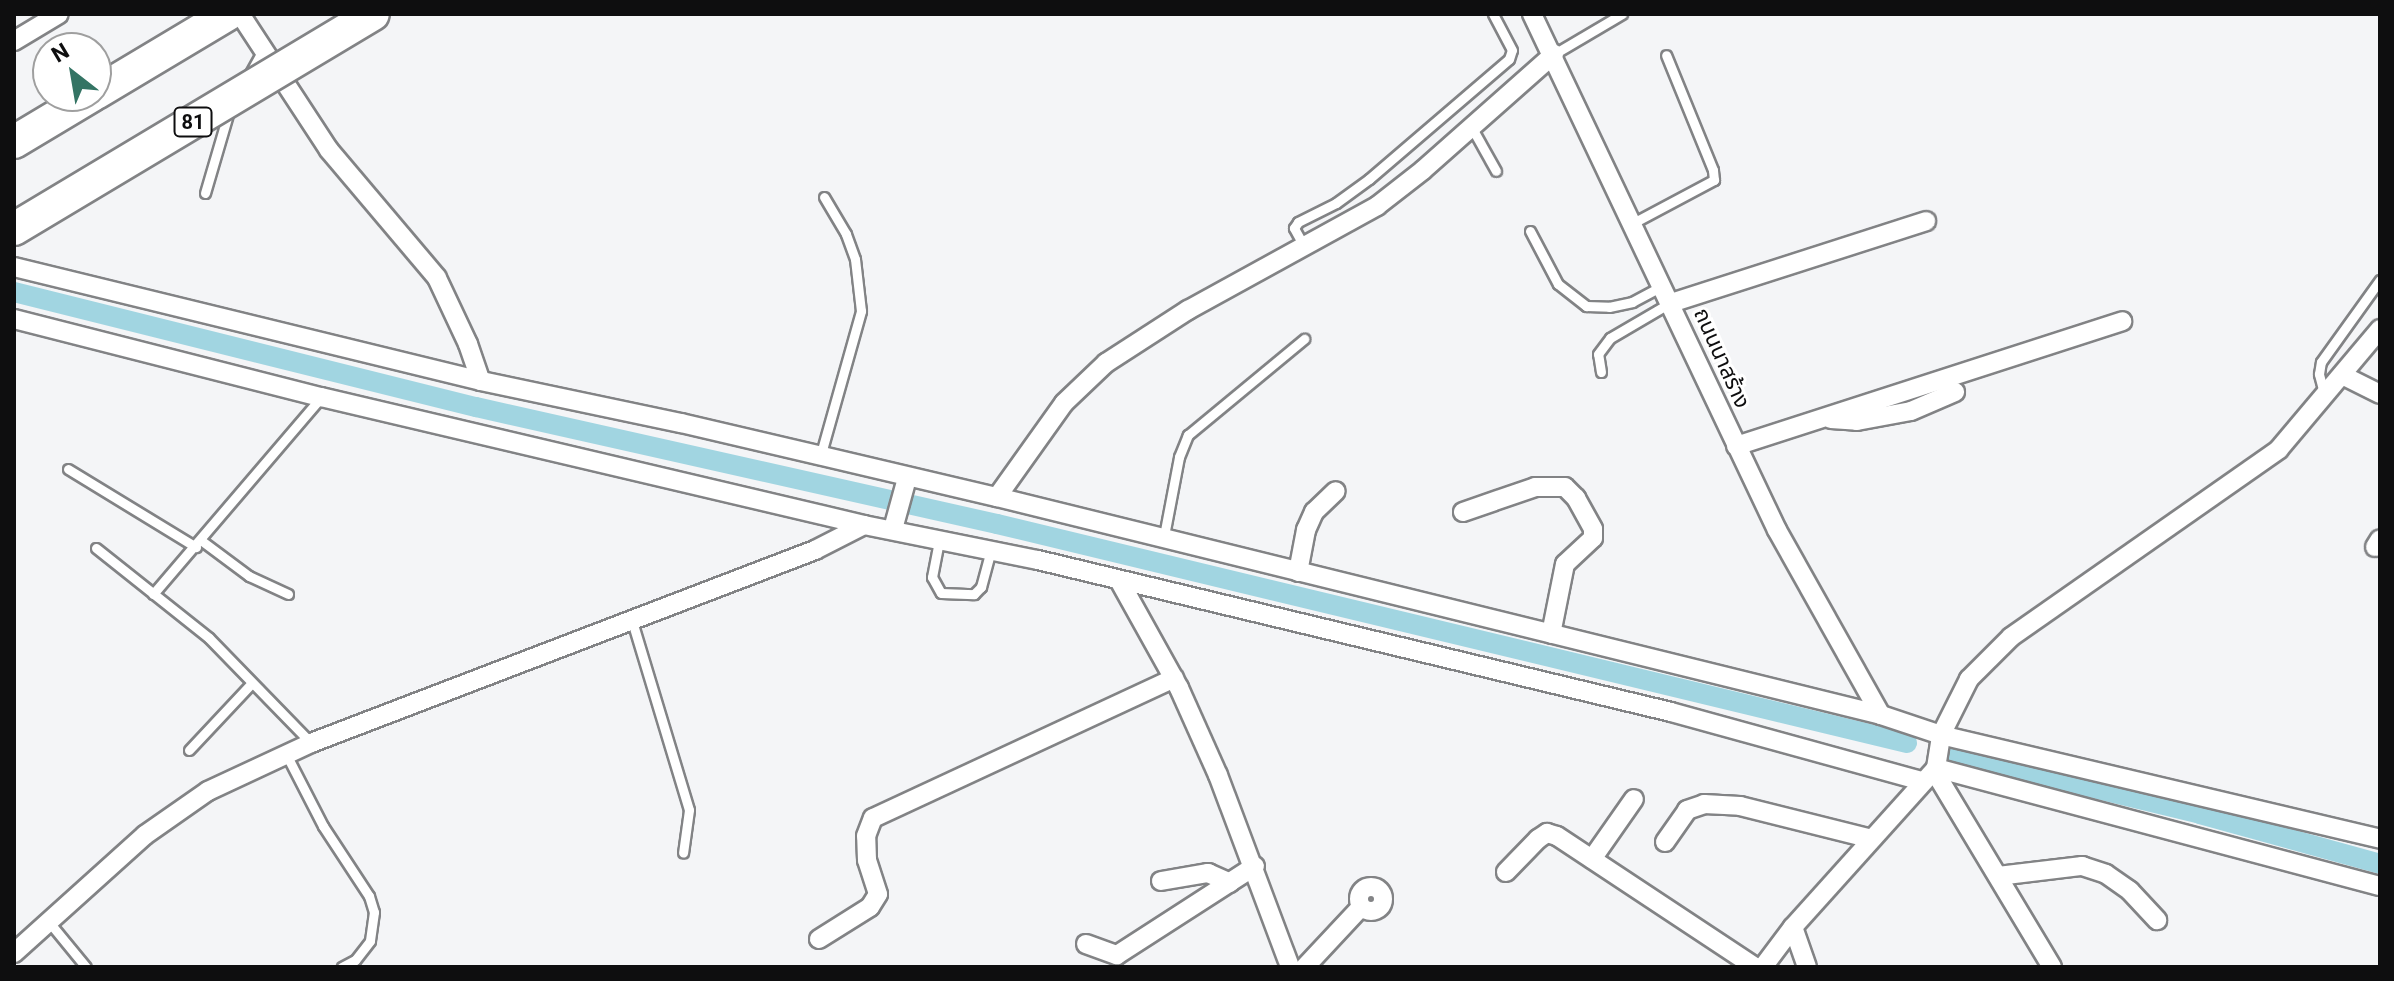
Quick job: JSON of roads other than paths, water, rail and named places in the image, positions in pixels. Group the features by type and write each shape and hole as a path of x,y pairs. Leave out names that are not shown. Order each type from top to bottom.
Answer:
{"highway":[{"path":"112,84 228,14"},
{"name":"81","path":"14,229 373,14"},
{"path":"14,142 65,112"}],"street":[{"path":"14,41 59,14"},
{"path":"240,14 329,150 437,278 468,344 481,381"},
{"name":"ถนนนาสร้าง","path":"1532,14 1554,54 1777,530 1881,715"},
{"path":"997,497 1064,403 1106,363 1188,310 1377,206 1472,128 1554,54"},
{"path":"1667,294 1926,221"},
{"path":"14,267 481,381 681,423 820,457 906,484 997,497 1163,541 1881,715 1941,735 2380,839"},
{"path":"14,319 321,397 864,525 895,523 940,539 1671,712 1921,781"},
{"path":"1736,446 2122,321"},
{"path":"2052,967 1941,785 1936,768 1941,735 1969,679 1987,657 2279,449 2380,329"},
{"path":"2342,375 2380,394"},
{"path":"1824,418 1857,421 1911,411 1955,392"},
{"path":"895,523 906,484"},
{"path":"1463,512 1535,487 1565,487 1576,498 1593,529 1593,538 1565,564 1551,634"},
{"path":"1298,572 1306,530 1314,512 1336,491"},
{"path":"14,953 176,812 208,791 311,743 815,550 864,525"},
{"path":"1119,580 1174,678 1255,866 1290,967"},
{"path":"819,939 870,907 878,894 867,860 866,836 873,818 1174,678"},
{"path":"1763,967 1793,927 1921,781 1936,768"},
{"path":"1936,768 2380,886"},
{"path":"1592,859 1634,799"},
{"path":"1665,842 1687,810 1704,804 1740,806 1872,839"},
{"path":"1506,872 1547,833 1592,859 1755,967"},
{"path":"1086,944 1101,952 1117,955 1255,866"},
{"path":"1998,876 2082,866 2106,874 2130,891 2157,920"},
{"path":"1161,881 1208,873 1230,883"},
{"path":"1305,967 1361,907"},
{"path":"1793,927 1807,967"}],"lane":[{"path":"1305,248 1294,228 1298,222 1336,203 1369,179 1509,59 1512,50 1493,14"},
{"path":"1554,54 1622,14"},
{"path":"205,193 225,119 264,48"},
{"path":"1633,223 1714,180 1666,55"},
{"path":"1472,128 1496,171"},
{"path":"820,457 861,311 855,259 846,234 824,197"},
{"path":"1530,231 1558,284 1586,306 1609,307 1667,294"},
{"path":"2325,396 2319,374 2321,362 2380,280"},
{"path":"1601,372 1598,354 1610,338 1667,294"},
{"path":"1163,541 1179,457 1188,435 1304,339"},
{"path":"153,594 199,544 321,397"},
{"path":"68,469 249,576 288,594"},
{"path":"940,539 932,577 941,593 974,594 981,587 991,550"},
{"path":"96,548 209,638 311,743"},
{"path":"632,621 687,801 689,828 683,853"},
{"path":"189,750 252,683"},
{"path":"286,754 323,826 360,878 372,904 374,928 370,941 355,960 342,967"},
{"path":"49,922 86,967"}],"waterway":[{"path":"14,292 476,407 997,524 1907,743"},
{"path":"1957,755 2200,814 2380,864"}]}
